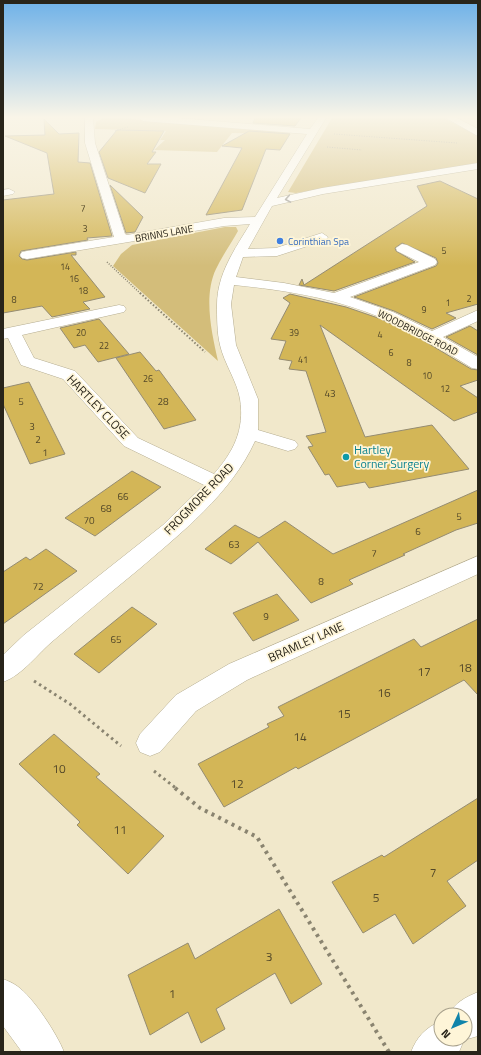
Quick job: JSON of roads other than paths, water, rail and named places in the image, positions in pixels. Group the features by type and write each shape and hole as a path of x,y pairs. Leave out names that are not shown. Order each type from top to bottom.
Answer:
{"street":[{"name":"BRINNS LANE","path":"101,167 119,236 126,239 224,222 259,220"},
{"name":"FROGMORE ROAD","path":"6,668 32,642 171,530 217,484 236,460 249,433 249,399 228,345 224,304 228,280 238,253 291,167"},
{"path":"268,203 293,199 322,191 470,167"},
{"path":"238,253 277,252 322,237"},
{"path":"28,254 97,245 126,239"},
{"path":"334,298 430,262 402,248"},
{"name":"WOODBRIDGE ROAD","path":"228,280 260,283 334,298 376,310 431,337 478,364"},
{"name":"HARTLEY CLOSE","path":"119,309 8,333 27,361 69,375 131,442 217,484"},
{"path":"431,337 478,315"},
{"path":"249,433 288,445"},
{"name":"BRAMLEY LANE","path":"149,755 186,703 238,672 478,564"},
{"path":"3,998 11,1004 45,1052"}],"place":[{"name":"Corinthian Spa","path":"280,241"},
{"name":"Hartley Corner Surgery","path":"346,457"}]}
